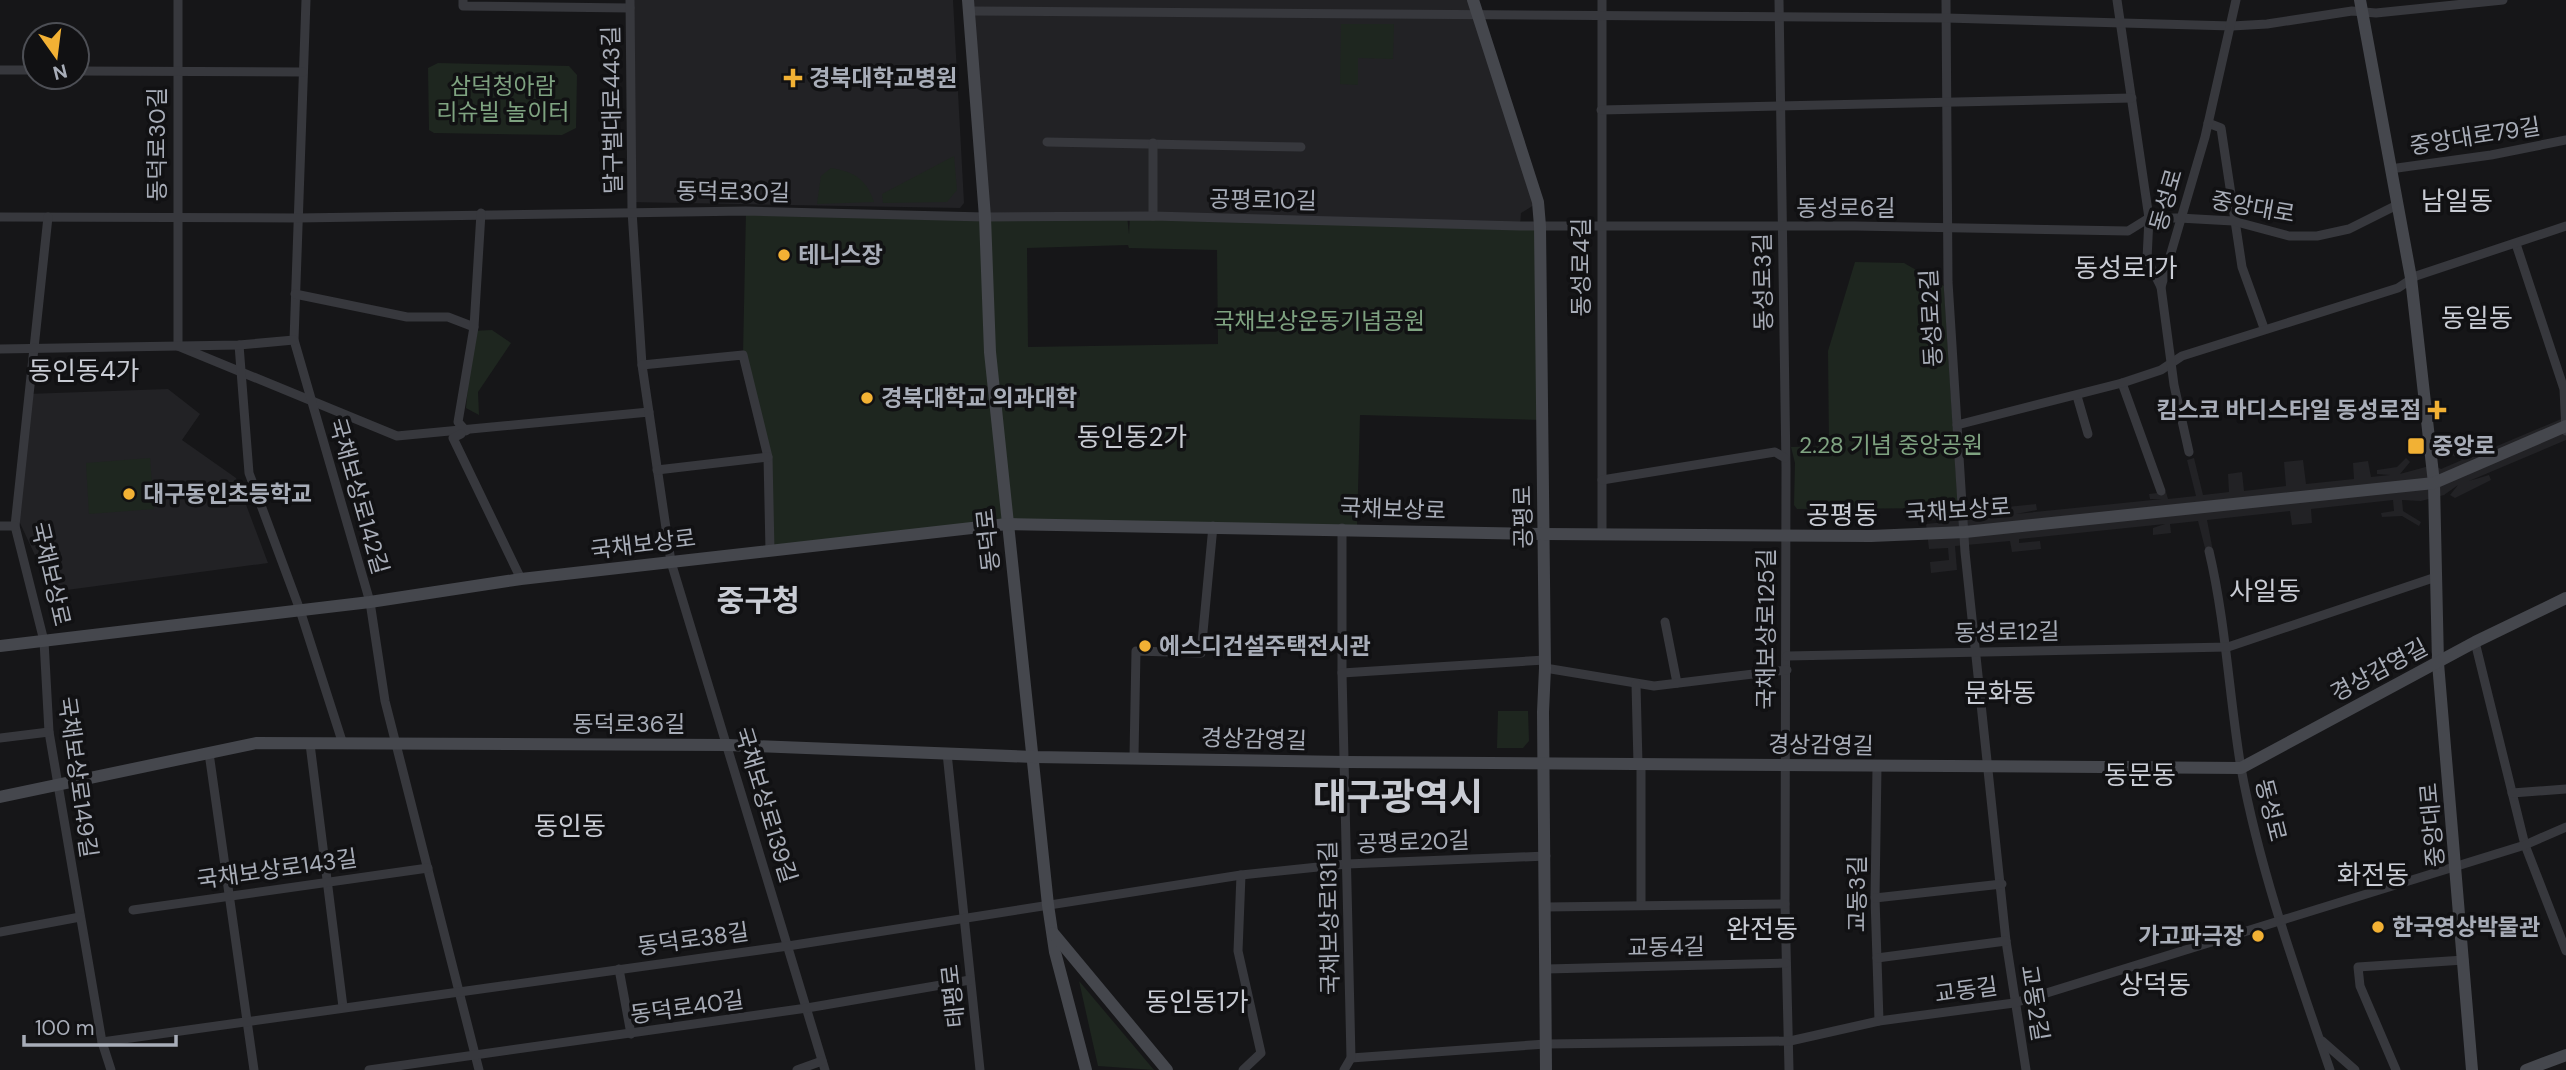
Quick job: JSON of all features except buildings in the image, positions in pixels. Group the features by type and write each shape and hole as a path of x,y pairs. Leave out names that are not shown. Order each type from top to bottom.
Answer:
{"main road":[{"name":"공평로","path":"1473,0 1538,202 1540,226 1546,1070"},
{"name":"동덕로","path":"968,5 985,217 990,352 1048,905 1086,1070"},
{"name":"중앙대로","path":"2362,6 2411,278 2434,484 2438,663 2472,1070"},
{"name":"국채보상로","path":"0,646 370,602 521,579 1007,524 1342,528 1544,534 1785,535 1965,532 2434,484 2566,428"},
{"name":"경상감영길","path":"1034,757 1877,767 2241,768 2476,642 2563,604"},
{"name":"동덕로36길","path":"0,797 256,743 728,745 1034,757"},
{"path":"1052,931 1167,1070"},
{"path":"2526,1070 2566,1055"}],"street":[{"name":"동덕로30길","path":"178,0 178,346"},
{"name":"국채보상로142길","path":"306,0 294,340 370,602"},
{"name":"동성로4길","path":"1602,0 1602,534"},
{"name":"동성로3길","path":"1779,0 1785,535"},
{"name":"동성로2길","path":"1946,0 1946,228 1957,425 1976,653"},
{"path":"2117,0 2149,218"},
{"name":"동성로","path":"2161,287 2208,123 2236,0"},
{"path":"968,5 1235,5 1602,16 1946,18 2232,26 2362,6 2503,0"},
{"name":"달구벌대로443길","path":"463,3 630,4 632,211 642,365"},
{"path":"0,70 21,71"},
{"path":"91,71 303,72"},
{"path":"1601,110 2132,98"},
{"path":"2208,123 2221,128 2233,221 2248,289 2264,328"},
{"name":"중앙대로79길","path":"2390,169 2491,155 2566,140"},
{"path":"1047,142 1301,147"},
{"path":"1153,143 1153,216"},
{"name":"중앙대로","path":"2179,218 2233,221 2289,236 2317,236 2349,229 2397,205"},
{"name":"동덕로30길","path":"0,217 298,218 632,211 985,217"},
{"path":"481,213 474,327 458,422 466,431 453,438 521,579"},
{"name":"공평로10길","path":"985,217 1153,216 1540,226"},
{"path":"36,349 48,217"},
{"name":"동성로","path":"2149,218 2147,259 2161,287 2170,362 2189,452"},
{"name":"동성로6길","path":"1540,226 2128,231 2149,218 2179,218"},
{"path":"1957,425 2122,383 2161,370 2170,362 2264,328 2398,288 2411,278 2566,226"},
{"name":"국채보상로","path":"2516,244 2564,389 2566,428"},
{"path":"295,294 408,317 449,317 474,327"},
{"name":"국채보상로142길","path":"0,349 239,345 294,340"},
{"path":"239,345 248,473 300,610 343,744"},
{"name":"국채보상로142길","path":"178,346 397,436 649,412"},
{"name":"국채보상로","path":"36,349 15,526 44,641"},
{"path":"642,365 743,355 768,457 770,551"},
{"name":"국채보상로139길","path":"642,365 671,562 823,1066 797,1070"},
{"path":"2122,383 2161,491"},
{"path":"2077,396 2088,434"},
{"path":"1602,480 1775,452 1785,458"},
{"path":"657,470 768,457"},
{"path":"0,526 15,526"},
{"path":"1134,757 1136,650 1201,653 1213,526"},
{"name":"국채보상로131길","path":"1342,528 1342,673 1351,1058"},
{"name":"국채보상로125길","path":"1785,535 1785,766"},
{"name":"동성로","path":"2209,551 2228,647 2241,768 2279,921 2330,1070"},
{"path":"2228,647 2436,577"},
{"path":"370,602 385,701 479,1070"},
{"path":"1665,622 1677,683"},
{"name":"국채보상로149길","path":"44,641 49,732 57,785 102,1042 111,1070"},
{"path":"2476,642 2525,845 2566,951"},
{"name":"동성로12길","path":"1787,656 2228,647"},
{"name":"교동2길","path":"1976,653 1990,766 2006,941 2026,1070"},
{"path":"1342,673 1545,664 1654,686 1787,670"},
{"path":"1636,684 1640,764 1641,905"},
{"path":"0,738 49,732"},
{"path":"310,744 343,1007"},
{"path":"209,753 254,1070"},
{"path":"947,753 964,919"},
{"path":"1785,766 1789,1070"},
{"name":"교동3길","path":"1877,767 1875,898 1879,1021"},
{"path":"2512,793 2566,789"},
{"name":"교동길","path":"1546,1044 1790,1041 1879,1021 2014,1003 2525,845 2566,827"},
{"name":"공평로20길","path":"1048,905 1241,875 1347,864 1546,856"},
{"name":"국채보상로143길","path":"133,909 428,868"},
{"path":"1241,875 1238,951 1261,1053 1242,1070"},
{"path":"1875,898 2002,884"},
{"name":"교동4길","path":"1546,907 1785,904"},
{"name":"동덕로38길","path":"102,1042 788,946 1048,905"},
{"path":"0,932 80,917"},
{"name":"태평로","path":"964,919 980,1070"},
{"name":"교동2길","path":"1877,958 2006,941"},
{"path":"2396,1070 2360,986 2358,967 2464,960"},
{"name":"교동4길","path":"1546,969 1786,963"},
{"path":"619,969 631,1034"},
{"name":"동덕로40길","path":"369,1070 409,1068 807,1009 970,980"},
{"path":"2320,1040 2355,1070"},
{"path":"1344,1070 1351,1058 1546,1044"}],"shaded area":[{"name":"경북대학교병원","path":"630,0 953,0 964,203 960,208 628,202"},
{"path":"968,0 1473,0 1534,205 1521,213 1520,226 985,217"},
{"name":"대구동인초등학교","path":"168,389 200,414 182,440 236,478 268,563 52,592 14,510 27,394"},
{"path":"2566,417 2566,440 2469,481 2489,475 2491,480 2455,498 2450,495 2458,485 2444,495 2421,501 2402,500 2403,511 2421,522 2419,526 2402,516 2382,517 2381,513 2394,511 2393,500 2311,509 2312,523 2292,525 2290,511 2207,520 2213,551 2206,552 2198,521 2170,524 2171,533 2153,535 2153,528 2165,524 2019,539 2019,543 2040,541 2041,549 2012,552 2010,541 1955,546 1957,570 1931,573 1930,562 1949,560 1948,548 1929,549 1926,524 1945,522 1945,519 1925,520 1925,514 1951,511 1953,521 2007,516 2007,507 2036,504 2037,510 2016,514 2162,499 2150,499 2149,494 2166,492 2168,499 2196,496 2187,460 2194,458 2203,495 2229,492 2228,474 2242,472 2244,491 2286,486 2284,462 2303,460 2306,484 2354,479 2353,463 2368,461 2371,477 2390,475 2377,474 2377,470 2397,467 2406,458 2410,462 2400,474 2433,465 2441,469 2462,460 2443,451 2446,447 2456,453 2480,444 2482,450 2471,457"}],"green space":[{"path":"1341,24 1394,24 1393,59 1358,58 1358,85 1340,84"},
{"name":"삼덕청아람 리슈빌 놀이터","path":"438,63 569,66 577,75 576,128 562,135 434,133 429,130 428,68"},
{"path":"954,156 957,190 947,202 883,203 882,194"},
{"path":"831,168 853,174 863,182 874,202 817,204 821,176"},
{"name":"국채보상운동기념공원","path":"746,211 1127,216 1129,234 1130,216 1540,226 1542,420 1360,415 1357,528 1007,524 770,551 768,457 743,355","holes":["1128,245 1129,248 1217,250 1218,344 1028,347 1027,248"]},
{"name":"2.28 기념 중앙공원","path":"1855,262 1904,263 1944,286 1958,508 1797,509 1794,505 1795,463 1791,447 1829,446 1828,351"},
{"path":"492,330 511,343 478,392 479,415 466,408 473,331"},
{"path":"150,458 154,509 89,514 86,463"},
{"path":"1498,711 1528,711 1529,741 1523,748 1497,748"},
{"path":"1079,981 1154,1070 1098,1066"}],"place":[{"name":"경북대학교병원","path":"793,78"},
{"name":"테니스장","path":"784,255"},
{"name":"경북대학교 의과대학","path":"867,398"},
{"name":"킴스코 바디스타일 동성로점","path":"2437,410"},
{"name":"중앙로","path":"2416,446"},
{"name":"대구동인초등학교","path":"129,494"},
{"name":"에스디건설주택전시관","path":"1145,646"},
{"name":"한국영상박물관","path":"2378,927"},
{"name":"가고파극장","path":"2258,936"}],"district":[{"name":"남일동","path":"2457,201"},
{"name":"동성로1가","path":"2126,268"},
{"name":"동일동","path":"2477,318"},
{"name":"동인동4가","path":"84,371"},
{"name":"동인동2가","path":"1132,437"},
{"name":"공평동","path":"1842,515"},
{"name":"사일동","path":"2265,591"},
{"name":"중구청","path":"758,600"},
{"name":"문화동","path":"2000,693"},
{"name":"동문동","path":"2140,775"},
{"name":"대구광역시","path":"1398,797"},
{"name":"동인동","path":"570,826"},
{"name":"화전동","path":"2373,875"},
{"name":"완전동","path":"1762,929"},
{"name":"상덕동","path":"2155,985"},
{"name":"동인동1가","path":"1197,1002"}]}
